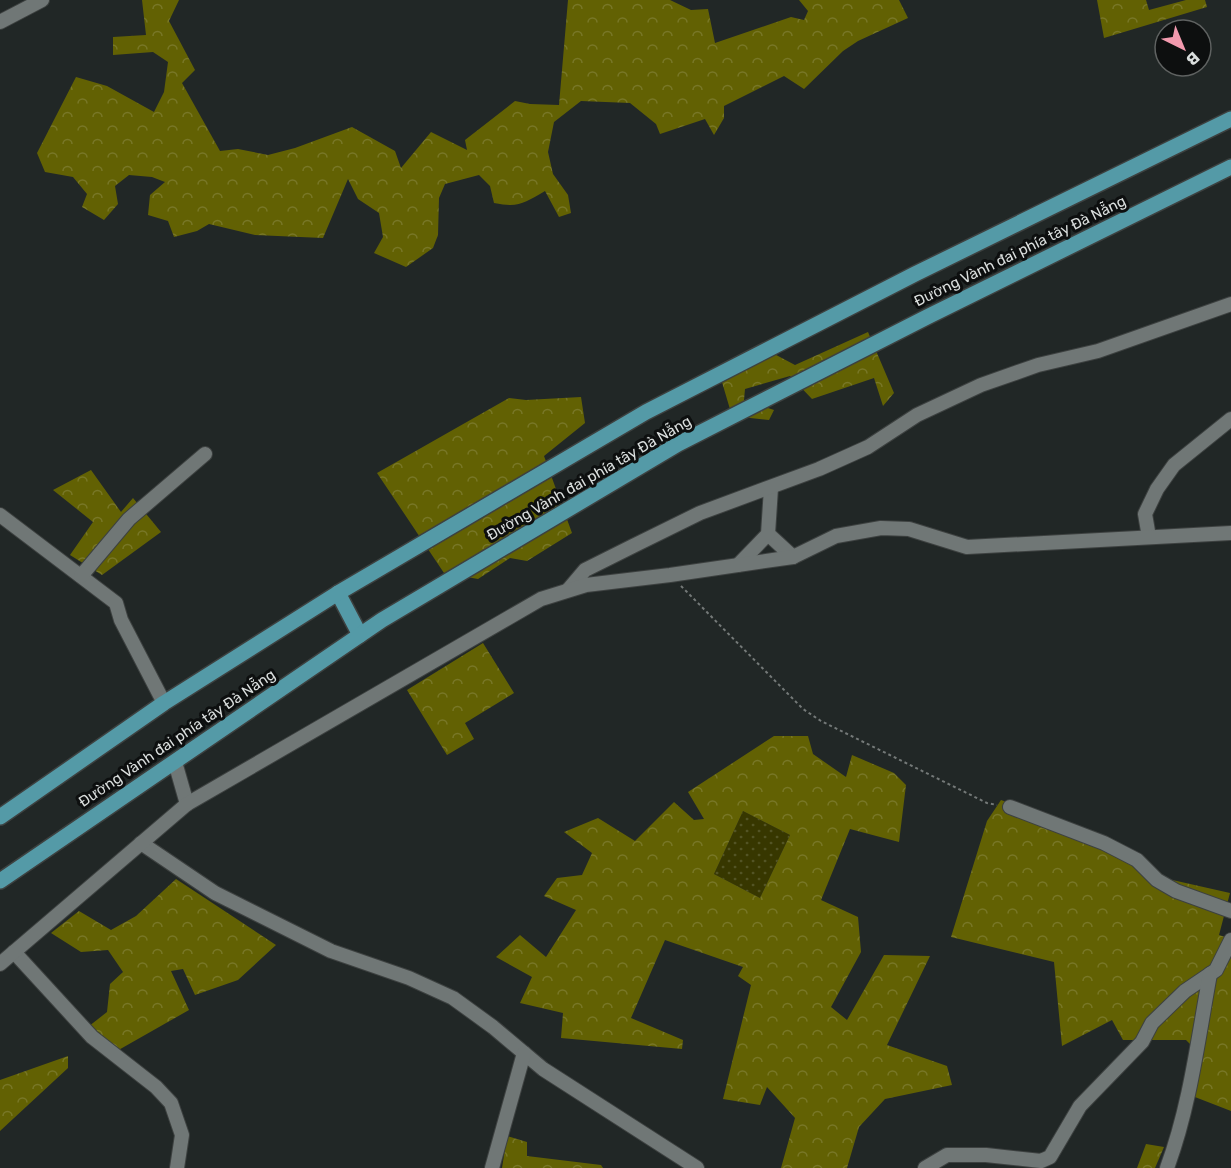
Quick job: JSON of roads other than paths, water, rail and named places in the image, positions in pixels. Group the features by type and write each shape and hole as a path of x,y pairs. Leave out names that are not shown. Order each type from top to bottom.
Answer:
{"main road":[{"name":"Đường Vành đai phía tây Đà Nẵng","path":"0,817 164,703 338,592 646,412 915,273 1231,119"},
{"name":"Đường Vành đai phía tây Đà Nẵng","path":"0,881 360,635 678,444 929,316 1231,167"},
{"path":"338,592 360,635"}],"street":[{"path":"0,22 42,0"},
{"path":"566,591 585,570 633,546 700,513 771,488 868,447 917,414 981,385 1038,366 1098,351 1231,304"},
{"path":"1149,537 1145,514 1157,489 1174,465 1231,419"},
{"path":"81,576 129,519 205,454"},
{"path":"738,565 768,534 771,488"},
{"path":"0,516 116,603 121,620 164,703"},
{"path":"0,964 187,804 541,599 586,585 793,557 836,536 881,528 909,529 967,547 1231,533"},
{"path":"768,534 793,557"},
{"path":"175,762 187,804"},
{"path":"1010,807 1104,843 1137,860 1157,880 1176,891 1231,911"},
{"path":"141,843 215,893 330,951 409,978 453,998 543,1069 697,1168"},
{"path":"924,1168 947,1155 986,1155 1041,1161 1050,1157 1080,1106 1142,1042 1152,1023 1185,991 1216,970 1231,940"},
{"path":"14,952 92,1037 156,1087 171,1103 182,1136 177,1168"},
{"path":"1167,1168 1176,1143 1191,1078 1210,975"},
{"path":"492,1168 524,1053"}]}
